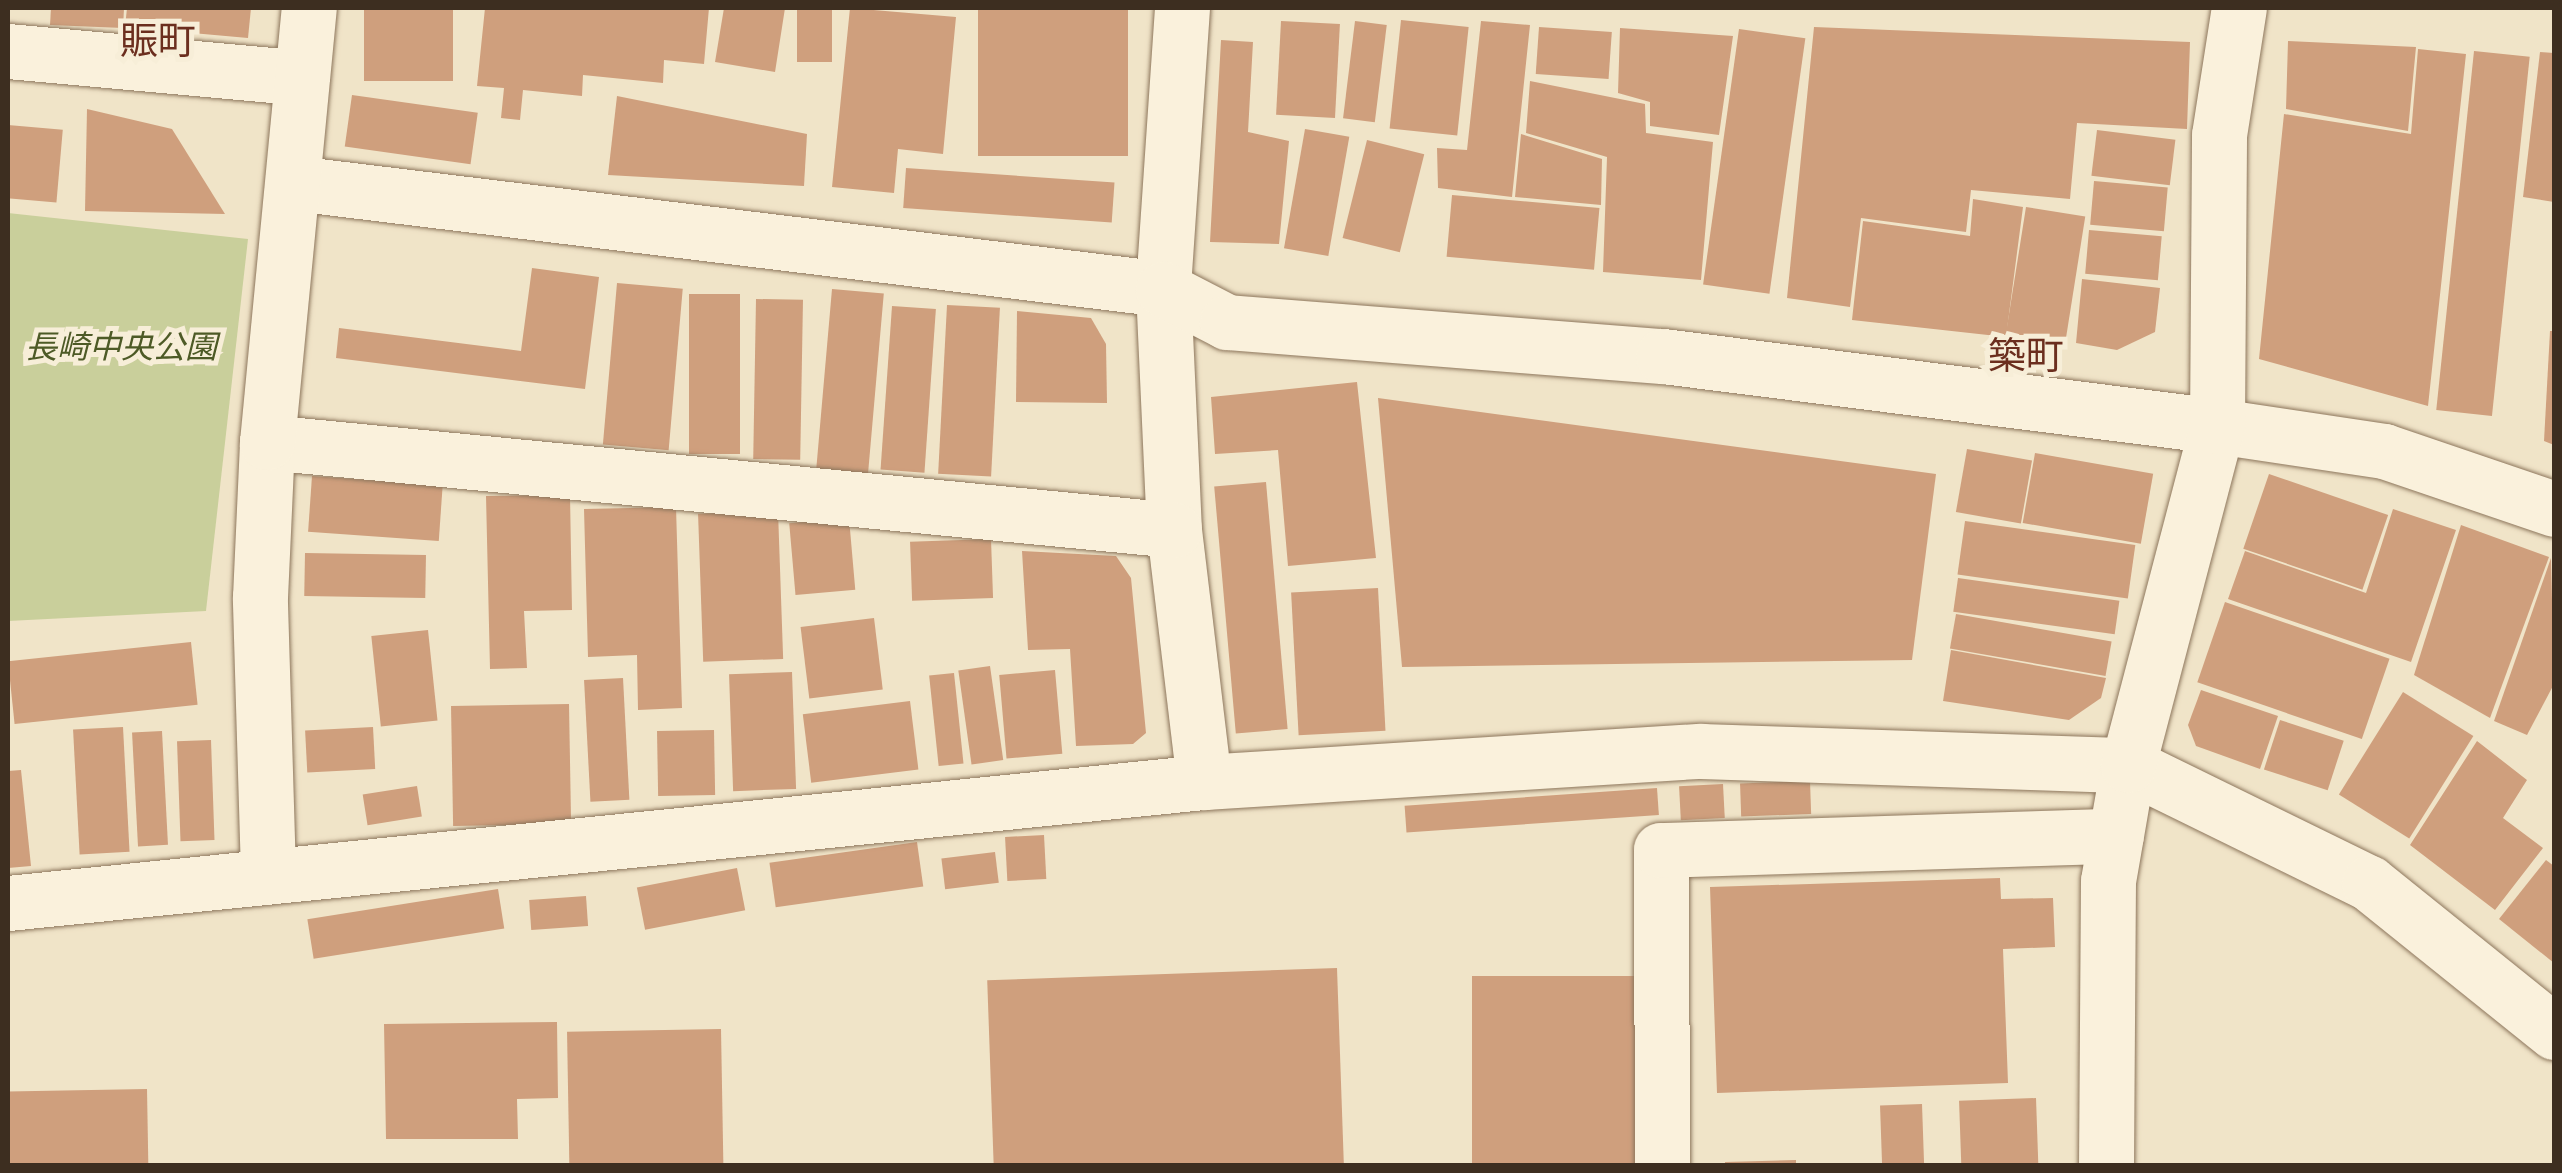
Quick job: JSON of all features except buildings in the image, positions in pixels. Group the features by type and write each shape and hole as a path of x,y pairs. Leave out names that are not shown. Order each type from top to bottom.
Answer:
{"street":[{"path":"268,873 260,597 267,442 309,8"},
{"path":"1182,8 1163,290 1174,530 1204,782"},
{"path":"2106,1166 2108,881 2128,765 2217,426 2219,135 2239,8"},
{"path":"8,51 302,78"},
{"path":"294,183 1163,290 1227,322 1663,356 2217,426 2384,451 2554,509"},
{"path":"267,442 1174,530"},
{"path":"8,902 1204,782 1700,752 2128,765 2369,883 2554,1032"},
{"path":"1662,1166 1661,850 2116,836"}],"green space":[{"name":"長崎中央公園","path":"8,213 248,239 206,611 8,621"}],"district":[{"name":"賑町","path":"158,42"},
{"name":"築町","path":"2026,357"}]}
